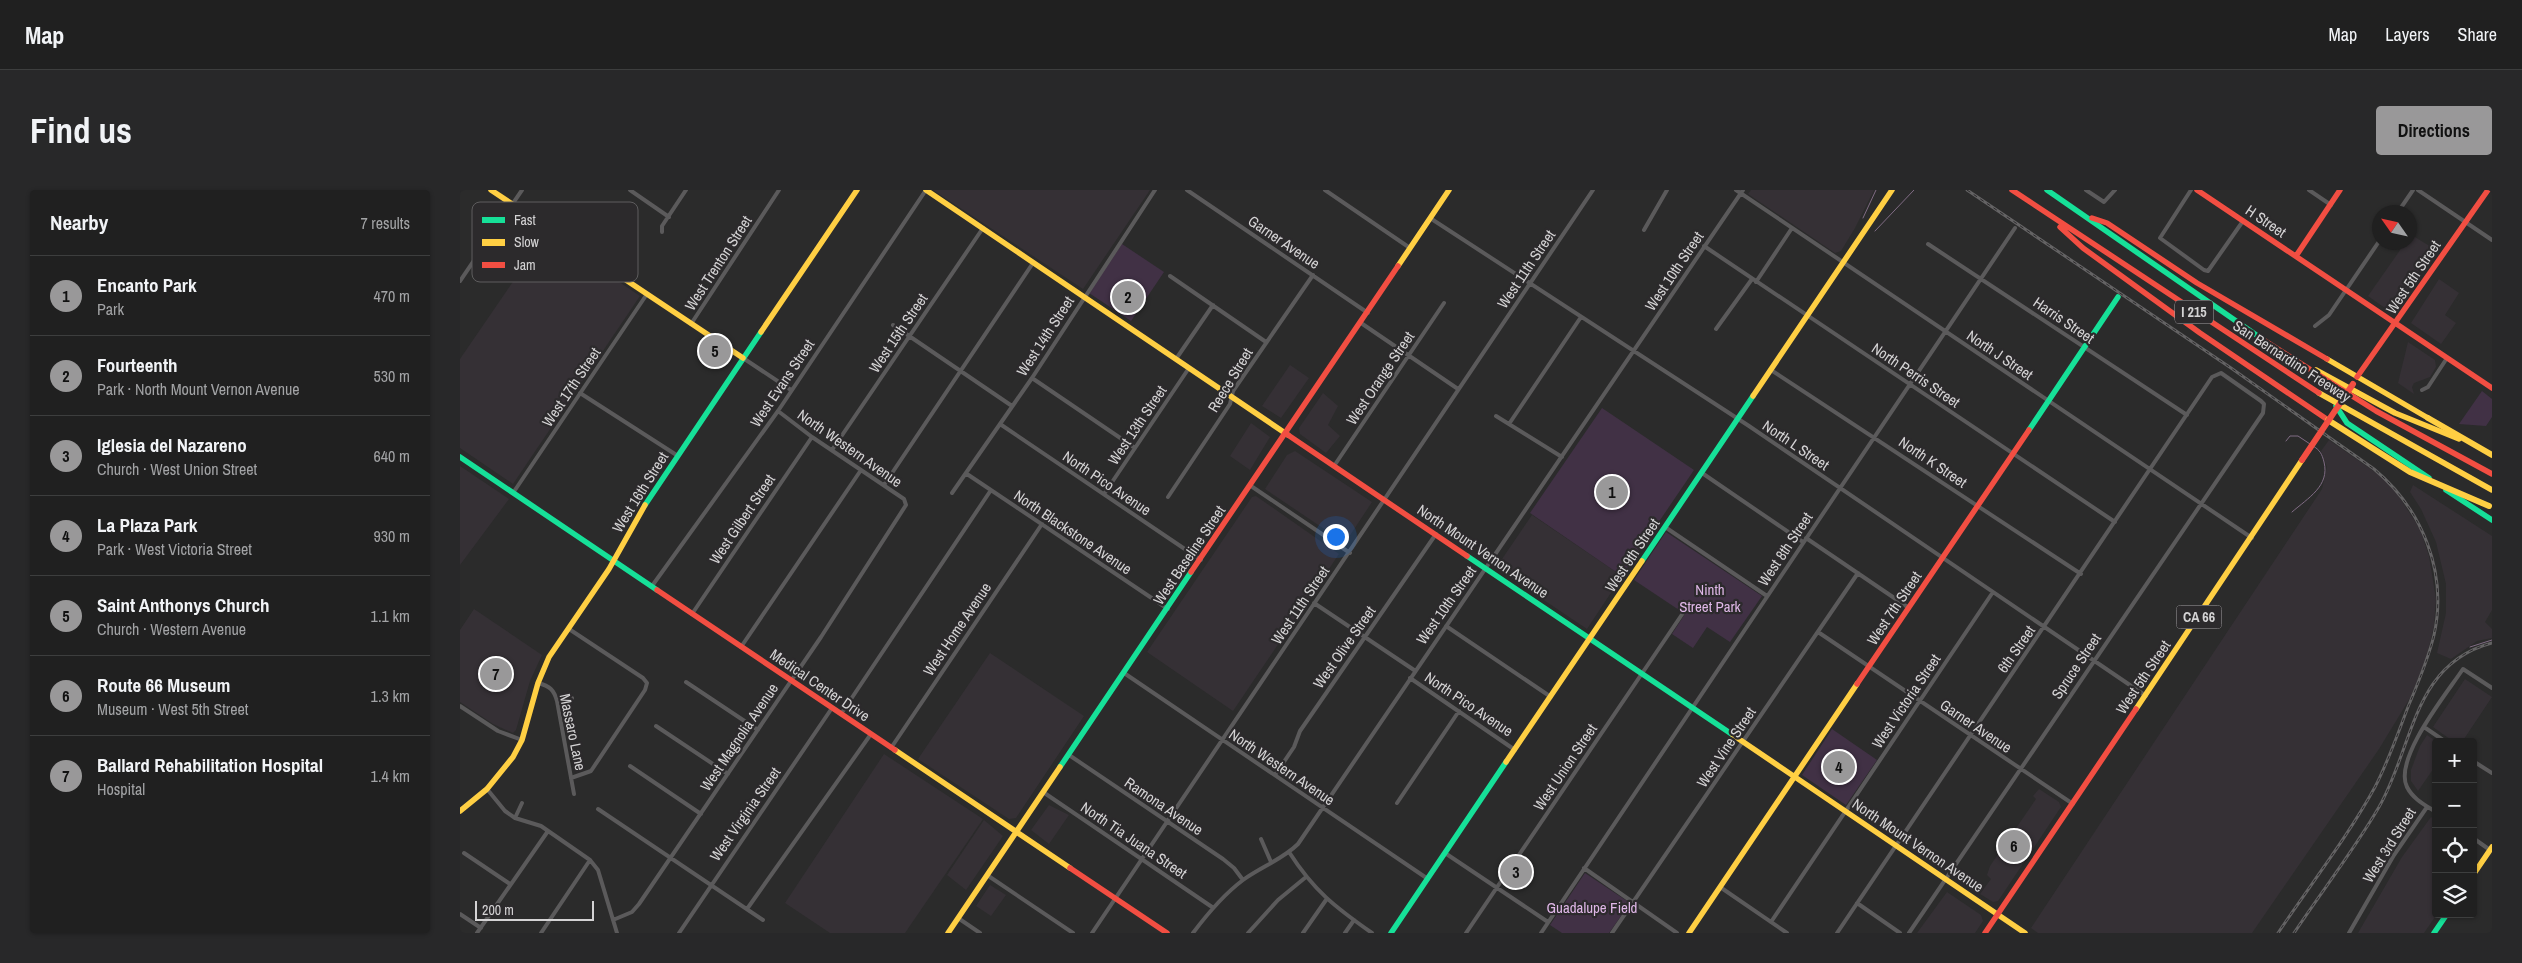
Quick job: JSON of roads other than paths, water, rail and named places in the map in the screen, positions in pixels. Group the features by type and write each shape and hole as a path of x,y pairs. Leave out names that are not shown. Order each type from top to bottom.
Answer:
{"main road":[{"path":"491,190 510,202"},
{"name":"West 16th Street","path":"460,811 487,789 503,772 522,740 538,683 549,657 570,629 614,560 640,512 857,190"},
{"name":"North Mount Vernon Avenue","path":"926,190 2025,933"},
{"name":"West Baseline Street","path":"948,933 1368,313 1448,190"},
{"name":"West 9th Street","path":"1390,933 1892,190"},
{"name":"San Bernardino Freeway","path":"2012,190 2054,220 2335,404 2492,490"},
{"name":"San Bernardino Freeway","path":"2047,190 2258,336 2374,411 2492,474"},
{"name":"H Street","path":"2198,190 2492,388"},
{"path":"2296,256 2340,190"},
{"name":"West 5th Street","path":"1986,933 2252,538 2355,380 2488,190"},
{"path":"2081,213 2107,223 2197,283 2355,380 2492,454"},
{"path":"2054,220 2073,241 2124,277 2167,312 2273,384 2410,472 2490,507"},
{"path":"629,282 743,358"},
{"name":"West 7th Street","path":"1689,933 2118,297"},
{"path":"2258,336 2395,413 2492,454"},
{"path":"2335,404 2347,423 2492,520"},
{"name":"Medical Center Drive","path":"460,457 1167,933"},
{"path":"2474,873 2491,849"},
{"path":"2434,933 2444,918"}],"street":[{"path":"514,202 522,190"},
{"path":"630,190 669,217"},
{"path":"662,232 662,226 686,190"},
{"name":"West Trenton Street","path":"691,324 780,190"},
{"name":"West Evans Street","path":"652,586 778,411 926,190"},
{"name":"West 14th Street","path":"952,493 1032,378 1155,190"},
{"name":"Garner Avenue","path":"1187,190 1368,313"},
{"path":"1325,190 1410,248"},
{"name":"West 11th Street","path":"1092,933 1593,190"},
{"path":"1644,230 1667,190"},
{"name":"North J Street","path":"1736,190 1742,192 1843,263 2252,538"},
{"path":"2086,190 2104,202 2115,190"},
{"path":"2191,190 2160,238 2208,271 2243,221"},
{"path":"2309,190 2331,205"},
{"path":"2403,205 2413,190"},
{"path":"2418,190 2492,240"},
{"name":"West 10th Street","path":"1193,933 1212,907 1243,880 1289,852 1322,808 1414,670 1486,568 1742,192"},
{"name":"North L Street","path":"1430,218 1840,488 2146,696"},
{"name":"West 15th Street","path":"832,450 983,228"},
{"path":"1716,329 1792,228"},
{"name":"West 8th Street","path":"1541,933 2015,228"},
{"name":"Harris Street","path":"1928,244 2187,415"},
{"name":"North Perris Street","path":"1704,246 2115,522"},
{"path":"2315,326 2329,315 2373,250"},
{"path":"884,485 1033,263"},
{"path":"460,281 472,264"},
{"name":"Reece Street","path":"1168,497 1266,342 1313,275"},
{"path":"1170,276 1266,342"},
{"name":"West 17th Street","path":"513,493 647,294"},
{"name":"West Orange Street","path":"1334,466 1444,303"},
{"path":"1175,359 1213,305"},
{"path":"1509,424 1581,317"},
{"path":"1361,323 1458,389"},
{"path":"893,325 1012,406"},
{"path":"743,358 791,390"},
{"path":"2422,390 2428,387 2448,358"},
{"name":"West 13th Street","path":"1104,494 1189,368"},
{"name":"North K Street","path":"1771,370 2081,574"},
{"name":"Spruce Street","path":"1910,933 2200,503 2263,413 2264,404 2255,397 2220,373 2212,377"},
{"name":"6th Street","path":"1837,933 2081,574 2212,377"},
{"path":"1032,378 1135,448"},
{"path":"580,393 678,456"},
{"name":"North Western Avenue","path":"778,411 812,437 904,499 906,505"},
{"path":"1496,416 1562,457"},
{"name":"North Pico Avenue","path":"1000,424 1201,560"},
{"name":"West Gilbert Street","path":"692,614 812,437"},
{"path":"741,647 861,470"},
{"path":"1702,473 1909,608"},
{"name":"North Blackstone Avenue","path":"966,474 1168,609"},
{"path":"1251,486 1350,553"},
{"path":"841,714 992,490"},
{"name":"West Magnolia Avenue","path":"613,920 632,912 639,904 791,681 906,505"},
{"name":"West Home Avenue","path":"891,748 1042,524"},
{"path":"1665,527 1767,596"},
{"name":"West Olive Street","path":"1275,775 1294,747 1300,731 1436,534"},
{"name":"West Vine Street","path":"1612,933 1858,574"},
{"name":"West Victoria Street","path":"1771,922 1993,592"},
{"name":"North Pico Avenue","path":"1314,603 1414,670"},
{"name":"West Union Street","path":"1466,933 1683,614"},
{"path":"1446,626 1550,697"},
{"path":"570,629 643,678 647,683 645,690 591,771 571,778"},
{"name":"Garner Avenue","path":"1818,632 2073,804"},
{"name":"West 3rd Street","path":"2349,933 2394,855 2427,806 2410,793 2405,782 2408,762 2424,727 2463,669 2492,688"},
{"name":"North Western Avenue","path":"1124,673 1428,879"},
{"name":"North Pico Avenue","path":"1410,678 1515,750"},
{"path":"686,682 758,730"},
{"name":"Massaro Lane","path":"538,683 548,686 554,691 574,794"},
{"path":"557,701 572,698"},
{"path":"460,706 498,731 522,740"},
{"name":"West Virginia Street","path":"679,933 710,884 832,708"},
{"path":"1397,803 1459,711"},
{"path":"656,726 728,774"},
{"path":"2424,727 2440,738"},
{"path":"747,909 871,734"},
{"name":"Ramona Avenue","path":"1069,755 1234,868 1243,880"},
{"path":"2477,763 2492,773"},
{"path":"630,766 701,814"},
{"path":"487,789 505,811 515,818 548,831 590,860 598,870 616,933"},
{"name":"North Tia Juana Street","path":"1043,792 1212,907"},
{"path":"515,818 522,803"},
{"path":"2427,806 2432,809"},
{"path":"598,809 763,920"},
{"path":"477,933 548,831"},
{"path":"1261,839 1271,862"},
{"path":"2477,840 2491,849"},
{"path":"1289,852 1306,877 1326,900 1372,933"},
{"path":"464,853 510,884"},
{"path":"1445,853 1548,922"},
{"path":"541,933 590,860"},
{"path":"1584,868 1677,933"},
{"path":"987,875 1073,933"},
{"path":"1248,933 1278,900 1306,877"},
{"path":"1720,887 1787,933"},
{"path":"1303,933 1326,900"},
{"path":"1857,903 1900,933"},
{"path":"460,914 480,928"},
{"path":"958,918 980,933"},
{"path":"1345,933 1354,920"}],"waterway":[{"path":"1863,218 1876,190"},
{"path":"1875,231 1914,190"},
{"path":"2286,441 2290,436 2298,436 2310,444"},
{"path":"2292,512 2316,491 2324,478 2324,462 2319,451 2313,446"},
{"path":"2470,647 2492,640"}],"railway":[{"path":"1967,190 2231,368 2374,469 2406,503 2418,522 2427,543 2434,565 2437,611 2434,635 2423,671 2389,758 2375,787 2340,843 2278,933"},
{"path":"2294,933 2349,855 2379,807 2391,783 2409,734 2430,688 2446,669 2466,654 2492,643"}],"place":[{"name":"Fourteenth","path":"1128,297"},
{"name":"Saint Anthonys Church","path":"715,351"},
{"name":"Encanto Park","path":"1612,492"},
{"name":"Ballard Rehabilitation Hospital","path":"496,674"},
{"name":"La Plaza Park","path":"1839,767"},
{"name":"Route 66 Museum","path":"2014,846"},
{"name":"Iglesia del Nazareno","path":"1516,872"}],"park label":[{"name":"Ninth Street Park","path":"1710,598"},
{"name":"Guadalupe Field","path":"1592,907"}]}
